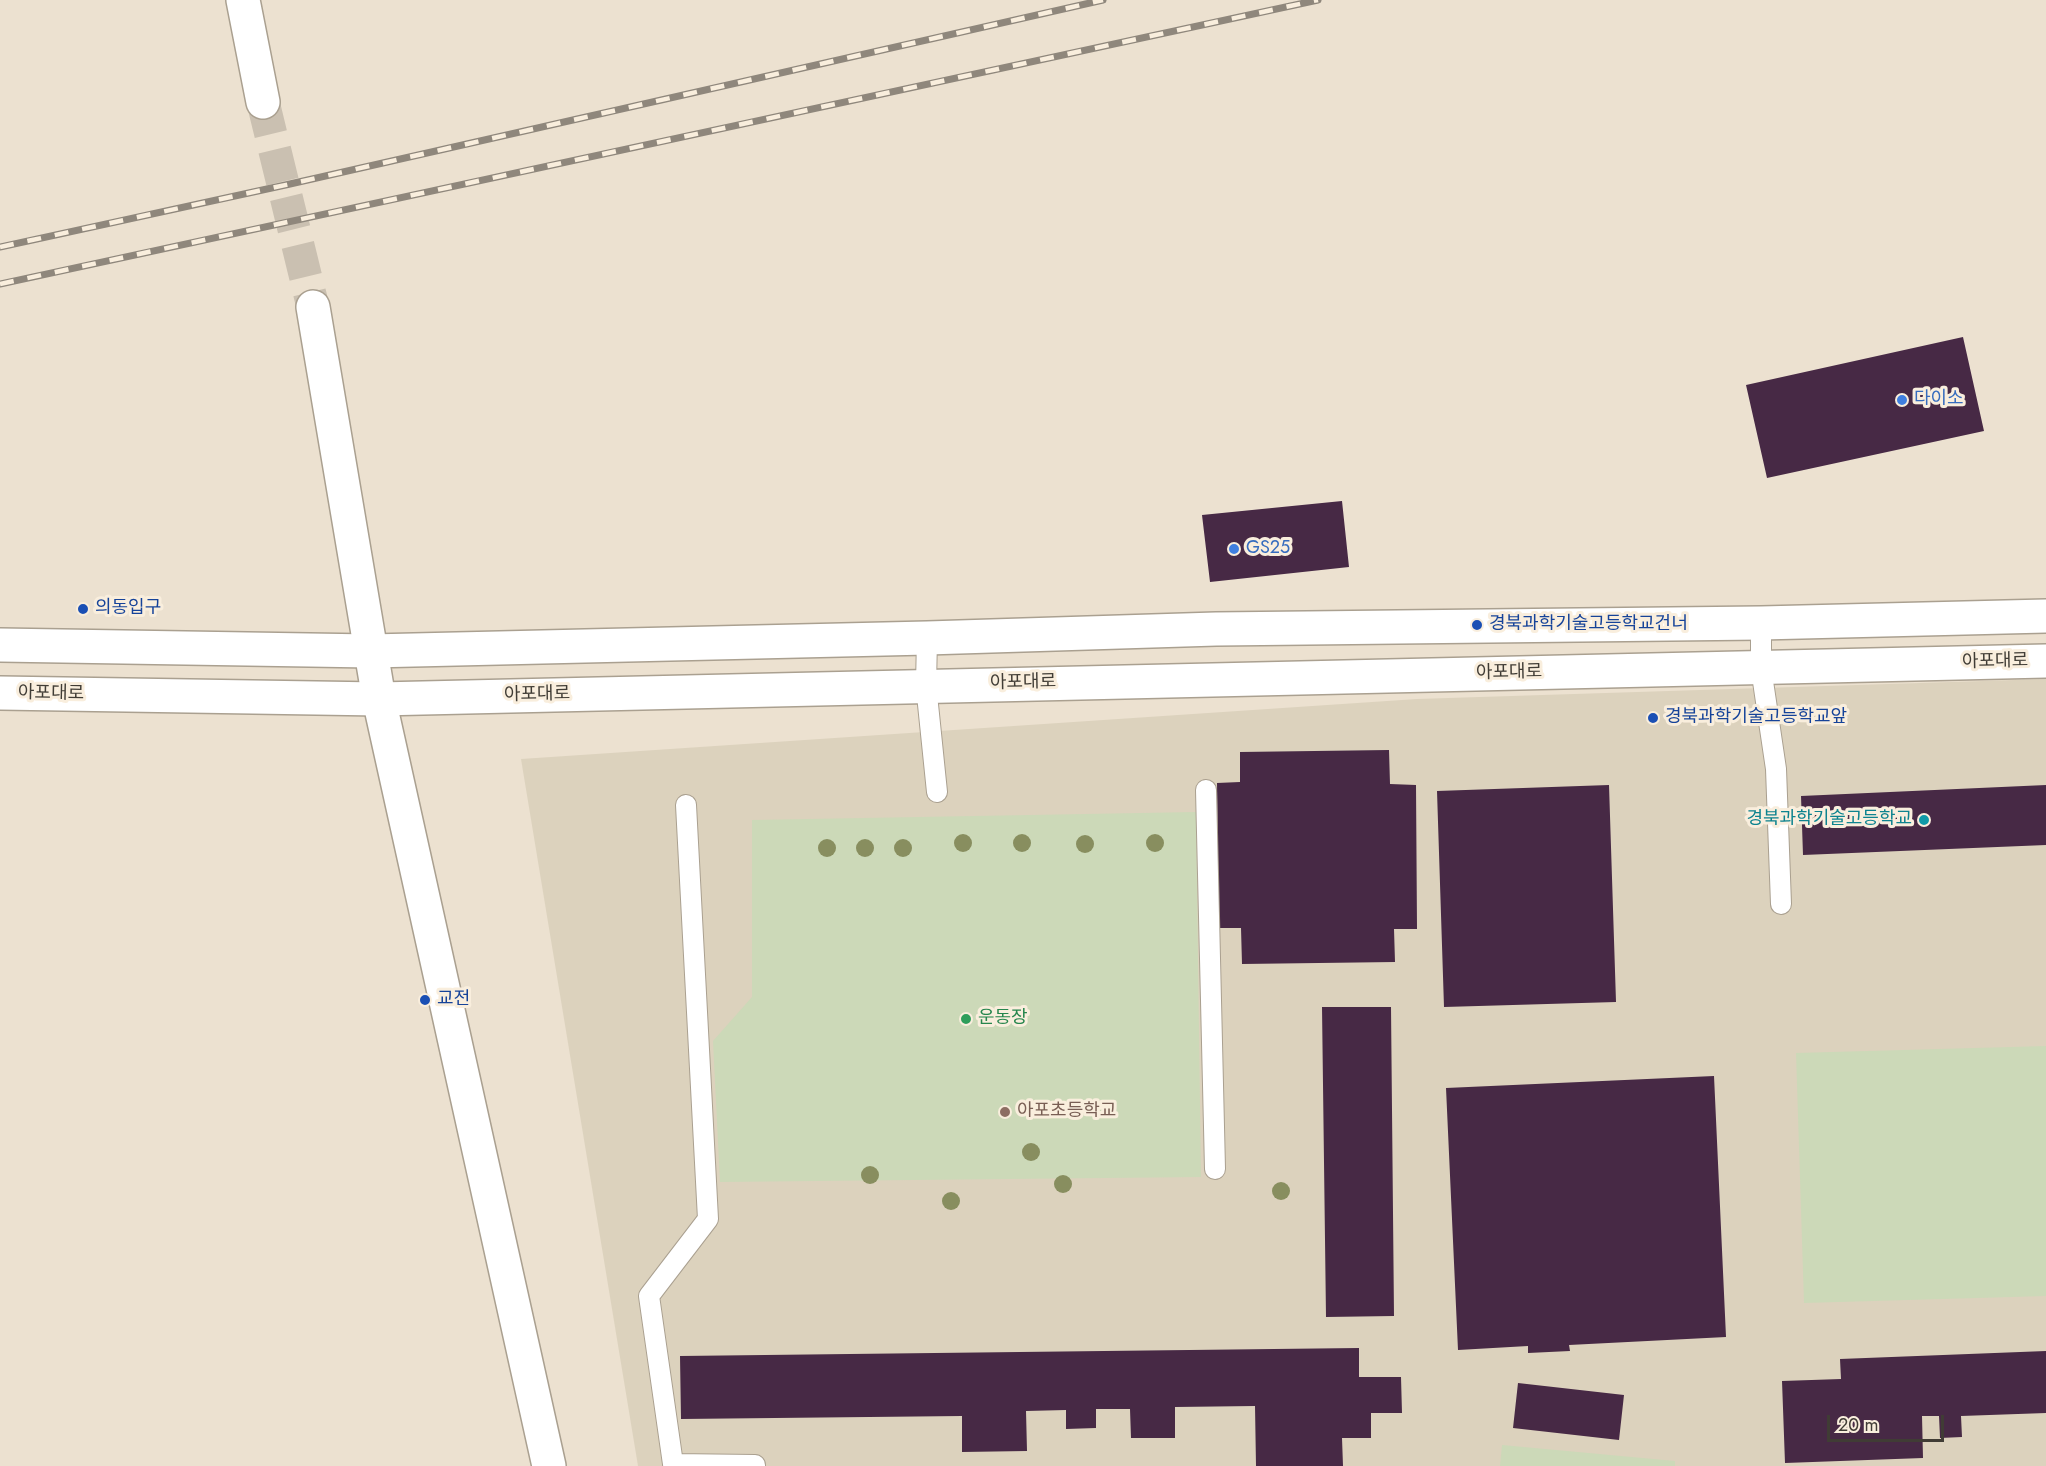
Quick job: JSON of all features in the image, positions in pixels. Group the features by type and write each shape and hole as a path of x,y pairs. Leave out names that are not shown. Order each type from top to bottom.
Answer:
{"main road":[{"path":"243,0 263,102"},
{"path":"312,308 378,699 549,1466"},
{"path":"0,645 371,651 1216,629 1761,623 2046,616"},
{"name":"아포대로","path":"0,693 378,699 2046,661"}],"lane":[{"path":"1761,623 1761,668 1776,769 1781,904"},
{"path":"927,638 926,685 937,792"},
{"path":"1206,790 1215,1169"},
{"path":"686,805 708,1219 649,1296 673,1464 755,1465"}],"shaded area":[{"path":"2046,679 2046,1466 638,1466 521,759 1417,699"}],"green space":[{"name":"운동장","path":"1196,812 1201,1177 720,1182 713,1041 752,997 752,820"},
{"path":"2046,1046 2046,1296 1804,1303 1796,1053"},
{"path":"1502,1445 1675,1461 1675,1466 1500,1466"}],"building":[{"path":"1963,337 1984,431 1767,478 1746,385"},
{"path":"1342,501 1349,567 1210,582 1202,515"},
{"path":"1389,750 1390,784 1416,785 1417,929 1394,929 1395,962 1242,964 1241,928 1219,928 1217,783 1240,782 1240,752"},
{"path":"1609,785 1616,1002 1444,1007 1437,791"},
{"name":"경북과학기술고등학교","path":"2046,785 2046,845 1803,855 1801,796"},
{"path":"1322,1007 1391,1007 1394,1316 1326,1317"},
{"path":"1714,1076 1726,1337 1569,1345 1570,1351 1528,1353 1528,1346 1458,1350 1446,1088"},
{"path":"1359,1348 1359,1377 1401,1377 1402,1413 1371,1413 1371,1438 1342,1438 1343,1466 1256,1466 1255,1406 1175,1407 1175,1438 1131,1438 1130,1409 1096,1409 1096,1428 1066,1429 1066,1410 1026,1411 1027,1451 962,1452 962,1416 681,1419 680,1356"},
{"path":"2046,1351 2046,1413 1961,1416 1962,1437 1940,1438 1939,1416 1922,1416 1923,1458 1785,1463 1782,1381 1841,1379 1840,1359"},
{"path":"1518,1383 1624,1395 1619,1440 1513,1428"}],"tunnel":[{"path":"263,102 313,307"}],"railway":[{"path":"0,247 290,184 1103,0"},
{"path":"0,284 1318,0"}],"place":[{"name":"다이소","path":"1902,400"},
{"name":"GS25","path":"1234,549"},
{"name":"의동입구","path":"83,609"},
{"name":"경북과학기술고등학교건너","path":"1477,625"},
{"name":"경북과학기술고등학교앞","path":"1653,718"},
{"name":"경북과학기술고등학교","path":"1924,820"},
{"name":"교전","path":"425,1000"},
{"name":"운동장","path":"966,1019"},
{"name":"아포초등학교","path":"1005,1112"}]}
